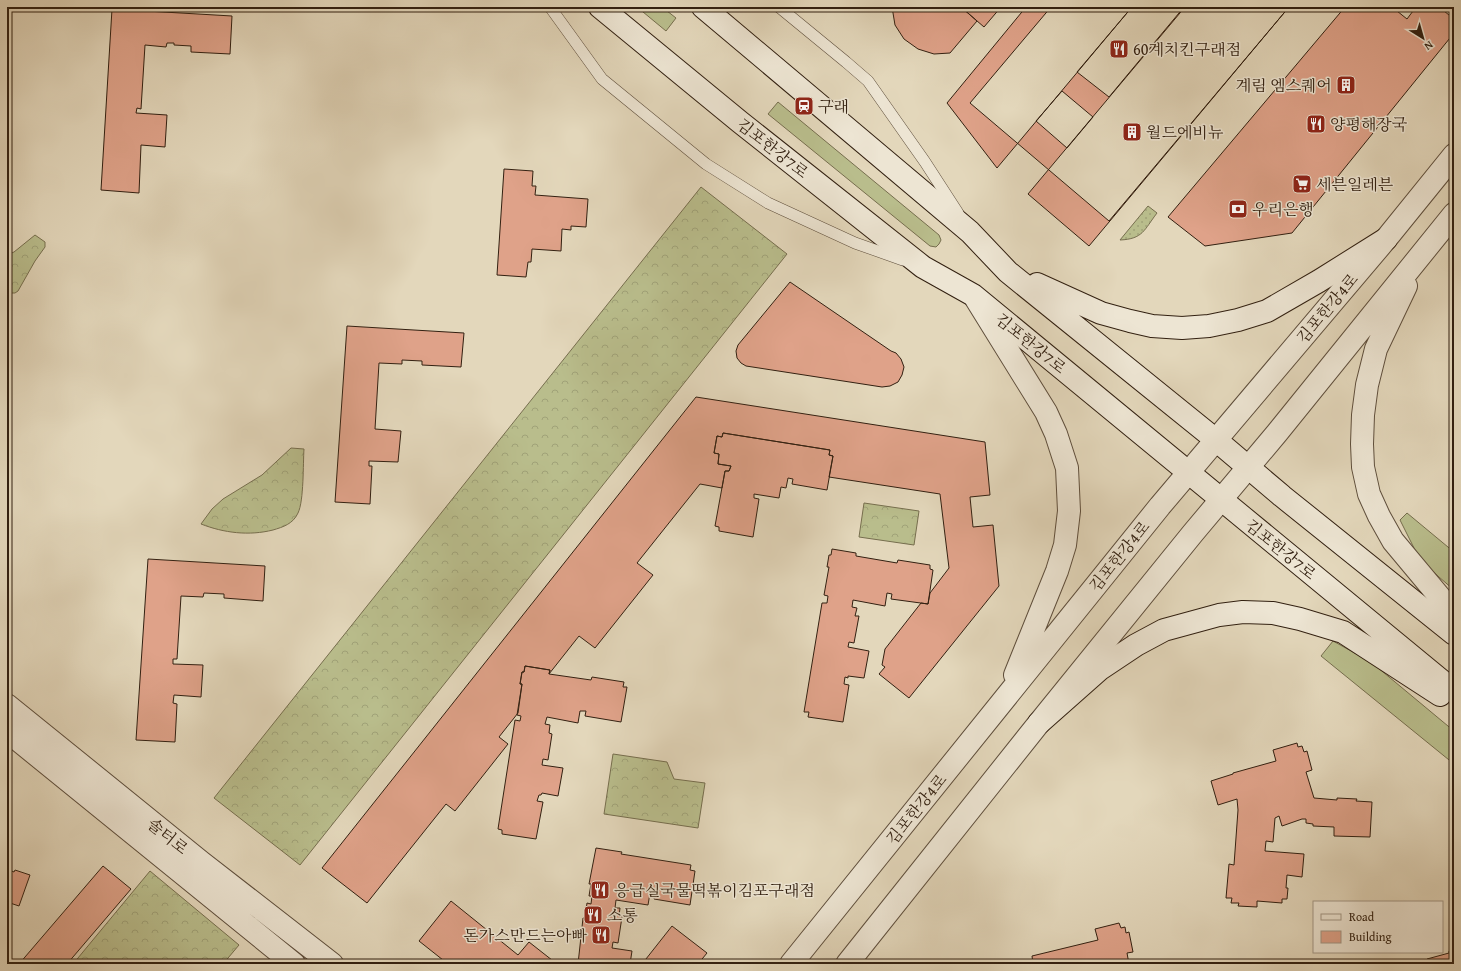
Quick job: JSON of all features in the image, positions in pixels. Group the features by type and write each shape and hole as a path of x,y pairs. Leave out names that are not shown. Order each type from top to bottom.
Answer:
{"street":[{"name":"김포한강7로","path":"600,7 740,122 923,266 973,295 1454,690"},
{"path":"703,7 970,232 1008,272 1216,440 1282,496 1454,634"},
{"name":"김포한강4로","path":"791,964 1155,512 1386,239 1454,155"},
{"path":"847,964 1038,724 1454,214"},
{"path":"1008,272 1101,313 1152,326 1182,328 1209,326 1238,320 1267,311 1319,281 1386,239"},
{"path":"1423,252 1376,349 1367,385 1363,415 1363,467 1369,494 1393,541 1454,614"},
{"path":"973,295 1046,412 1056,434 1067,468 1069,511 1065,545 1057,572 1006,696"},
{"path":"1038,724 1100,669 1136,645 1164,630 1219,614 1243,612 1273,613 1300,619 1343,632 1454,704"},
{"name":"솔터로","path":"7,705 201,862 332,964"},
{"name":"솔터로","path":"7,731 294,964"}],"lane":[{"path":"550,7 602,79 706,164 776,206 855,243 923,266"},
{"path":"778,7 846,62 868,82 925,162 970,232"}],"green space":[{"path":"637,7 662,7 676,18 666,31"},
{"path":"778,102 939,235 941,240 939,244 936,247 930,246 768,114"},
{"path":"701,187 787,254 300,865 214,798"},
{"path":"1148,206 1157,213 1146,229 1134,238 1120,240"},
{"path":"35,235 45,242 45,247 35,261 18,291 15,293 7,293 7,255 14,252"},
{"path":"291,448 304,449 303,482 300,507 296,517 291,522 273,530 255,533 237,533 219,530 201,524 212,509 223,499 262,475"},
{"path":"864,503 919,511 914,545 859,537"},
{"path":"1407,513 1454,552 1454,590 1418,556 1400,520"},
{"path":"1333,641 1371,662 1454,731 1454,764 1321,656"},
{"path":"613,754 667,762 674,779 705,783 698,828 604,814"},
{"path":"150,871 239,945 223,964 73,964"}],"building":[{"path":"892,7 961,7 977,21 950,53 934,54 918,49 904,39 895,25"},
{"path":"961,7 1001,7 984,27"},
{"path":"1026,7 1132,7 997,168 947,103"},
{"name":"월드에비뉴","path":"1051,7 1132,7 1077,72 1109,97 1184,7 1289,7 1109,221 970,103","holes":["1062,91 1093,117 1067,148 1036,121"]},
{"name":"월드에비뉴","path":"1185,7 1289,7 1089,246 1028,194"},
{"name":"계림 엠스퀘어","path":"1345,7 1392,7 1407,19 1416,7 1439,7 1454,19 1454,33 1292,233 1205,246 1168,217"},
{"path":"112,9 232,16 230,54 191,52 191,46 174,45 174,43 167,43 166,47 145,45 141,109 137,108 136,113 167,115 165,147 141,145 139,193 101,190"},
{"path":"504,169 533,171 532,186 536,186 535,195 588,199 586,227 571,226 571,230 562,229 561,251 532,249 531,262 528,262 526,277 497,275"},
{"path":"790,282 896,353 901,359 904,367 898,382 890,386 882,387 746,366 741,363 737,358 736,351 738,345"},
{"path":"347,326 464,333 461,367 422,365 422,361 402,360 402,364 379,363 375,429 401,431 398,462 369,461 369,466 372,466 370,504 335,502"},
{"path":"696,397 985,442 990,495 970,497 973,527 993,525 999,586 909,698 879,674 885,667 882,665 885,649 921,603 928,604 930,593 949,568 940,494 829,477 833,456 829,455 830,450 723,433 722,437 717,436 714,453 719,454 718,464 731,466 729,471 725,471 722,488 700,484 637,563 653,575 595,648 579,636 549,674 550,670 525,666 524,672 522,672 520,684 522,684 518,713 499,737 508,744 455,811 446,804 367,903 322,868"},
{"path":"723,433 830,450 829,455 833,456 827,490 792,484 793,479 788,478 786,488 781,487 779,498 754,494 754,498 759,499 753,537 719,531 719,527 715,526 725,471 729,471 731,466 718,464 719,454 714,453 717,436 722,437"},
{"path":"832,549 856,553 856,556 897,563 898,560 930,565 930,569 933,570 928,604 891,599 892,594 887,593 885,606 853,600 852,607 857,608 855,616 859,616 854,643 849,642 848,647 869,651 864,678 845,677 844,684 849,685 843,722 808,717 809,712 804,712 822,603 827,603 828,596 824,595 829,567 827,567 829,555 831,555"},
{"path":"148,559 265,566 263,601 224,598 224,594 204,593 203,597 181,596 177,659 173,659 173,664 203,665 201,697 174,695 173,703 177,704 175,742 136,740"},
{"path":"525,666 550,670 549,674 591,680 592,677 624,682 623,687 627,687 621,722 585,716 586,711 580,711 578,723 547,717 545,724 550,725 549,733 552,734 548,760 543,759 542,765 563,768 558,796 542,793 539,795 537,801 543,802 536,839 502,834 502,830 498,829 515,720 520,721 521,716 517,715 522,684 520,684 522,672 524,672"},
{"path":"1297,743 1298,747 1302,746 1304,752 1307,751 1312,770 1306,772 1314,798 1337,800 1337,798 1357,799 1356,801 1372,802 1370,837 1334,836 1334,827 1313,826 1313,824 1306,823 1306,819 1282,826 1279,816 1275,818 1273,842 1266,841 1265,851 1304,854 1302,877 1287,875 1287,899 1282,899 1282,903 1257,901 1257,907 1238,906 1239,903 1231,903 1232,898 1226,898 1229,864 1234,865 1238,810 1237,799 1218,805 1211,781 1276,761 1273,750"},
{"path":"596,848 622,852 621,854 691,865 690,870 695,871 690,905 654,899 655,894 650,893 648,905 616,900 615,908 620,908 619,916 622,917 618,943 613,942 612,948 632,951 630,964 578,964 583,918 585,918 587,903 591,904 592,896 589,896 591,884 589,884"},
{"path":"103,866 131,889 67,964 19,964"},
{"path":"7,869 30,875 19,906 10,903 8,908"},
{"path":"451,901 518,955 529,942 557,964 448,964 419,941"},
{"path":"1119,923 1121,928 1125,927 1126,933 1129,932 1133,952 1127,953 1129,964 1033,964 1032,956 1098,940 1095,929"},
{"path":"672,926 707,953 698,964 642,964"},
{"path":"1454,950 1454,964 1428,964 1427,959 1449,953 1449,951"}],"place":[{"name":"60계치킨구래점","path":"1119,49"},
{"name":"계림 엠스퀘어","path":"1346,85"},
{"name":"구래","path":"804,106"},
{"name":"양평해장국","path":"1316,124"},
{"name":"월드에비뉴","path":"1132,132"},
{"name":"세븐일레븐","path":"1302,184"},
{"name":"우리은행","path":"1238,209"},
{"name":"응급실국물떡볶이김포구래점","path":"600,890"},
{"name":"소통","path":"593,915"},
{"name":"돈가스만드는아빠","path":"601,935"}]}
